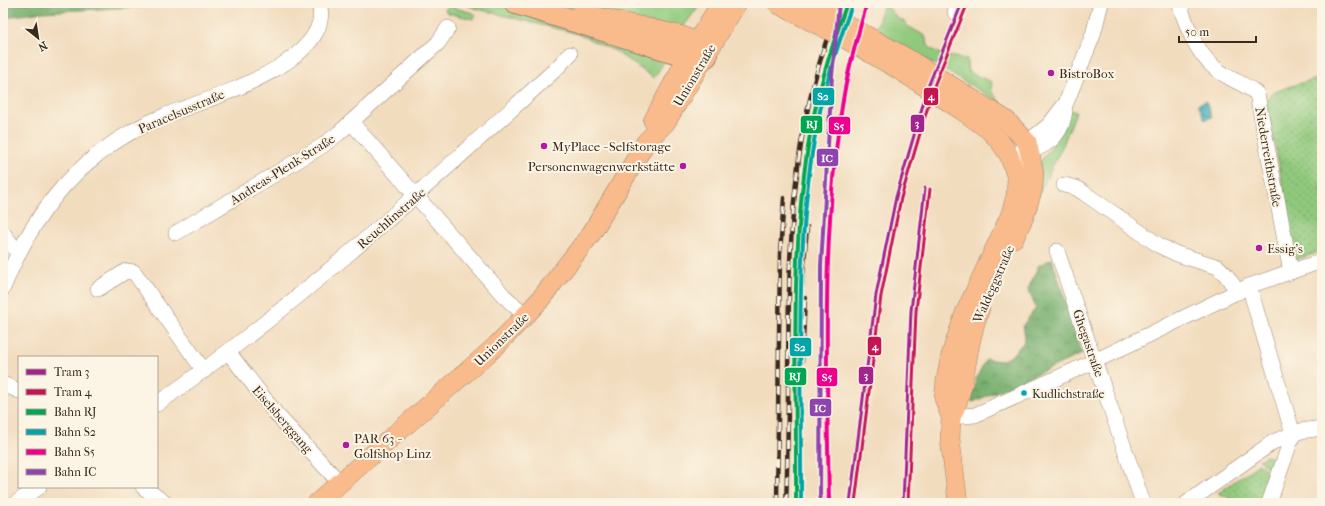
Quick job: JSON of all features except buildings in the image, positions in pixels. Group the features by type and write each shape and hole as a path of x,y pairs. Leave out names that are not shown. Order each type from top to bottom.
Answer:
{"highway":[{"path":"516,3 697,52"}],"main road":[{"path":"543,3 683,36 697,52"},
{"name":"Unionstraße","path":"697,52 721,3"},
{"name":"Unionstraße","path":"317,503 496,346 526,316 591,234 646,142 655,115 697,52 737,3"},
{"path":"776,3 844,38 901,63"},
{"path":"808,3 901,63 1006,120 1027,147"},
{"name":"Waldeggstraße","path":"901,63 995,136 1010,155 1016,170 1016,196 1010,216 965,313 951,354 944,398 951,417 950,439 958,503"},
{"path":"995,136 1009,138 1027,147"},
{"name":"Waldeggstraße","path":"951,417 958,403 969,343 977,317 1030,201 1034,173 1027,147"}],"street":[{"name":"Paracelsusstraße","path":"3,288 18,253 42,212 63,187 100,152 150,122 243,86 285,62 304,47 316,32 321,14 320,3"},
{"path":"1027,147 1046,145 1058,133 1065,116 1066,103 1092,35 1101,3"},
{"name":"Niederreithstraße","path":"1179,3 1189,30 1204,58 1218,71 1245,85 1257,94 1290,272"},
{"name":"Andreas-Plenk-Straße","path":"176,233 311,154 351,122 438,43 448,28"},
{"name":"Reuchlinstraße","path":"158,403 229,353 326,275 416,196 570,54"},
{"path":"351,122 504,296 526,316"},
{"name":"Waldeggstraße","path":"1016,170 1027,147"},
{"path":"1064,185 1076,188 1084,193 1160,246 1177,254 1218,267 1244,289 1293,434 1269,503"},
{"path":"3,233 18,253"},
{"name":"Ghegastraße","path":"1057,251 1143,503"},
{"path":"951,417 975,416 1095,361 1244,289 1322,261"},
{"path":"98,289 126,271 134,272 204,371"},
{"name":"Eiselsberggang","path":"229,353 277,415 340,483"},
{"path":"3,384 18,391"},
{"path":"1187,503 1273,442 1293,434 1322,428"},
{"path":"16,503 38,488"},
{"path":"144,488 165,503"}],"green space":[{"path":"3,3 216,3 42,12 14,16 3,20"},
{"path":"461,3 489,3 666,59 654,78 615,51 578,34 474,8"},
{"path":"563,3 703,3 698,7 681,30"},
{"path":"884,3 889,3 888,7 897,18 906,22 906,25 925,36 928,45 935,51 957,58 967,59 968,72 992,82 991,91 1001,103 876,30"},
{"path":"448,6 476,15 473,19 448,13 445,10"},
{"path":"1322,77 1322,251 1292,261 1288,212 1270,119 1267,119 1266,102 1268,97 1277,91"},
{"path":"1070,110 1076,112 1063,145 1038,196 1041,160 1051,148"},
{"path":"1052,259 1082,354 973,402 971,401 977,377 986,359 1000,361 1010,357 1023,343 1025,336 1023,325 1036,308 1028,289 1039,265"},
{"path":"1266,456 1273,458 1275,462 1273,471 1259,460"},
{"path":"1259,464 1271,473 1262,499 1247,500 1245,503 1240,503 1218,493"}],"water":[{"path":"1206,101 1212,117 1205,120 1198,104"}],"railway":[{"path":"786,503 789,287 794,201 802,138 810,99 820,60 839,3"},
{"path":"777,503 780,254 784,198"},
{"path":"802,287 807,227"},
{"path":"802,362 805,298"}],"tram line":[{"name":"3","path":"850,503 876,295 896,197 929,84 962,3"},
{"name":"4","path":"855,503 881,296 901,198 934,86 967,5"},
{"name":"3","path":"903,503 911,311 925,188"},
{"name":"4","path":"908,503 916,311 930,189"}],"rail line":[{"name":"IC","path":"820,503 821,266 832,76 839,3"},
{"name":"RJ","path":"796,503 795,321 796,276 803,185 809,140 820,88 847,3"},
{"name":"S5","path":"829,503 827,301 831,200 836,150 845,88 867,3"},
{"name":"S2","path":"801,503 801,276 808,186 814,141 825,89 852,5"}],"place":[{"name":"BistroBox","path":"1051,73"},
{"name":"MyPlace - Selfstorage","path":"544,146"},
{"name":"Personenwagenwerkstätte","path":"683,166"},
{"name":"Essig's","path":"1259,248"},
{"name":"Kudlichstraße","path":"1024,393"},
{"name":"PAR 63 - Golfshop Linz","path":"346,445"}]}
